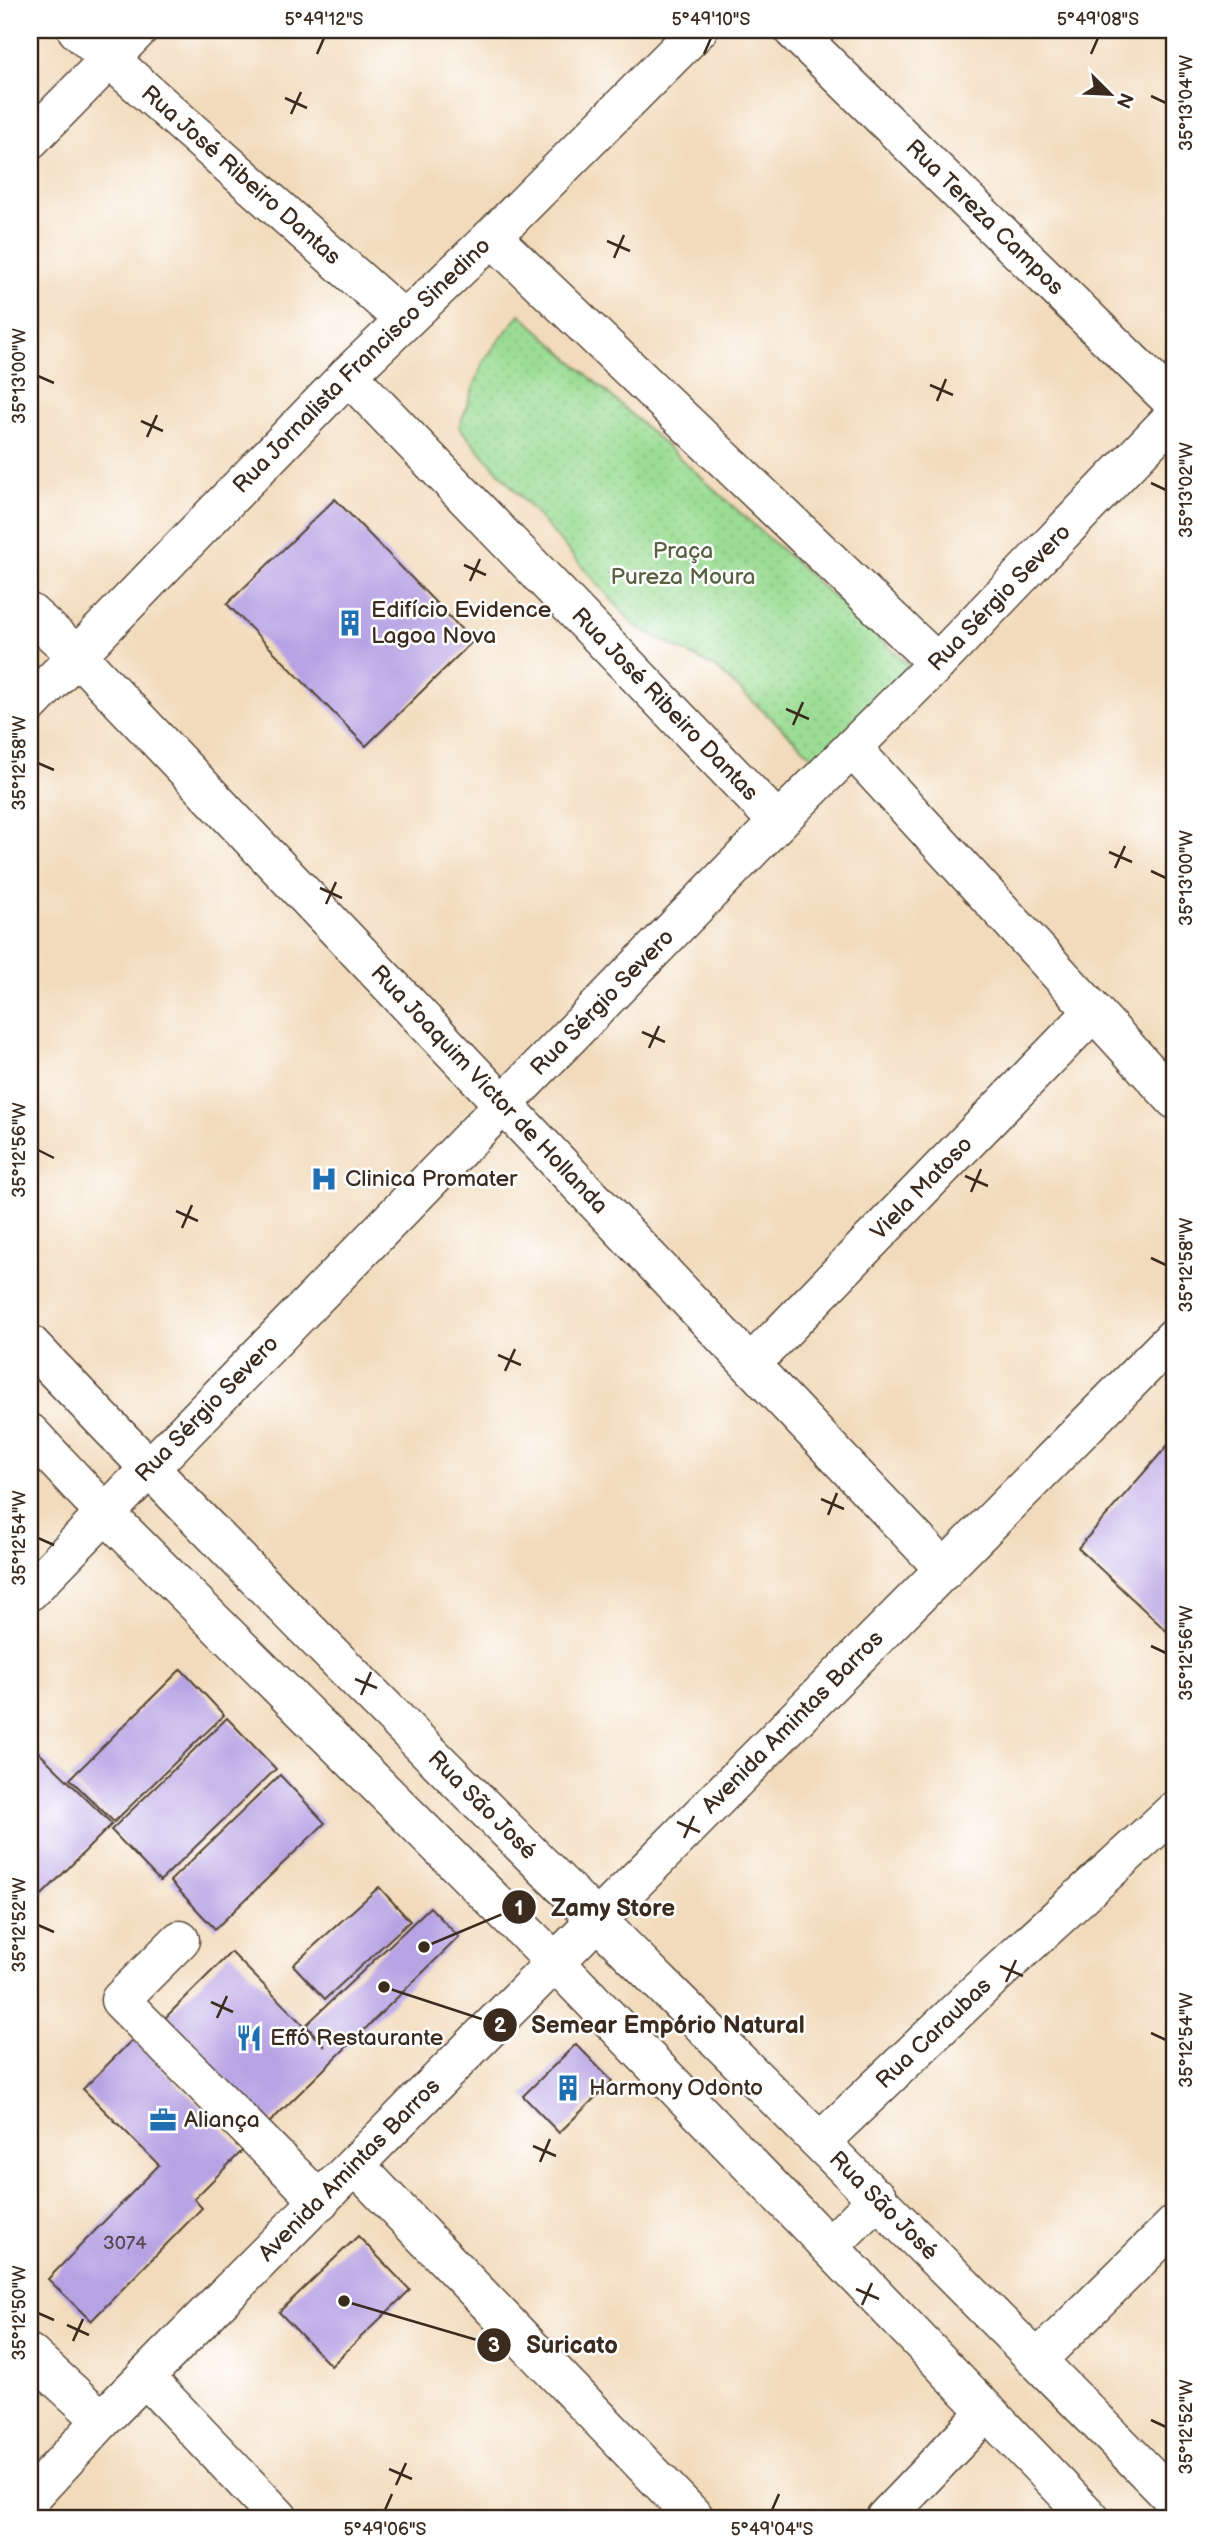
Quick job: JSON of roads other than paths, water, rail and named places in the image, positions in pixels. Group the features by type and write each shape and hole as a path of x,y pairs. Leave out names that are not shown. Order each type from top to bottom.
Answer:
{"street":[{"name":"Rua José Ribeiro Dantas","path":"77,30 404,320"},
{"path":"30,141 138,30"},
{"name":"Rua Jornalista Francisco Sinedino","path":"30,704 348,375 492,237 698,30"},
{"name":"Rua Tereza Campos","path":"793,30 1175,404"},
{"path":"492,237 937,663"},
{"name":"Rua José Ribeiro Dantas","path":"348,375 778,822"},
{"name":"Rua Sérgio Severo","path":"30,1591 778,822 937,663 1175,415"},
{"name":"Rua Joaquim Victor de Hollanda","path":"30,613 77,655 944,1570"},
{"path":"852,748 1175,1100"},
{"name":"Viela Matoso","path":"751,1364 1093,1012"},
{"name":"Avenida Amintas Barros","path":"30,2498 102,2420 1175,1336"},
{"name":"Rua São José","path":"30,1344 147,1468 878,2198 1175,2501"},
{"path":"30,1433 104,1512 555,1962 1090,2518"},
{"name":"Rua Caraubas","path":"821,2141 1172,1812"},
{"path":"180,1940 120,2000 320,2201"},
{"path":"355,2165 695,2518"},
{"path":"829,2247 878,2198"},
{"path":"1038,2359 1175,2224"},
{"path":"30,2354 102,2420"},
{"path":"146,2378 279,2518"},
{"path":"885,2518 987,2411"}],"place":[{"name":"Edifício Evidence Lagoa Nova","path":"350,623"},
{"name":"Clinica Promater","path":"324,1179"},
{"name":"Zamy Store","path":"424,1947"},
{"name":"Semear Empório Natural","path":"384,1987"},
{"name":"Effó Restaurante","path":"249,2038"},
{"name":"Harmony Odonto","path":"568,2088"},
{"name":"Aliança","path":"163,2120"},
{"name":"Suricato","path":"344,2301"}],"park label":[{"name":"Praça Pureza Moura","path":"683,564"}]}
